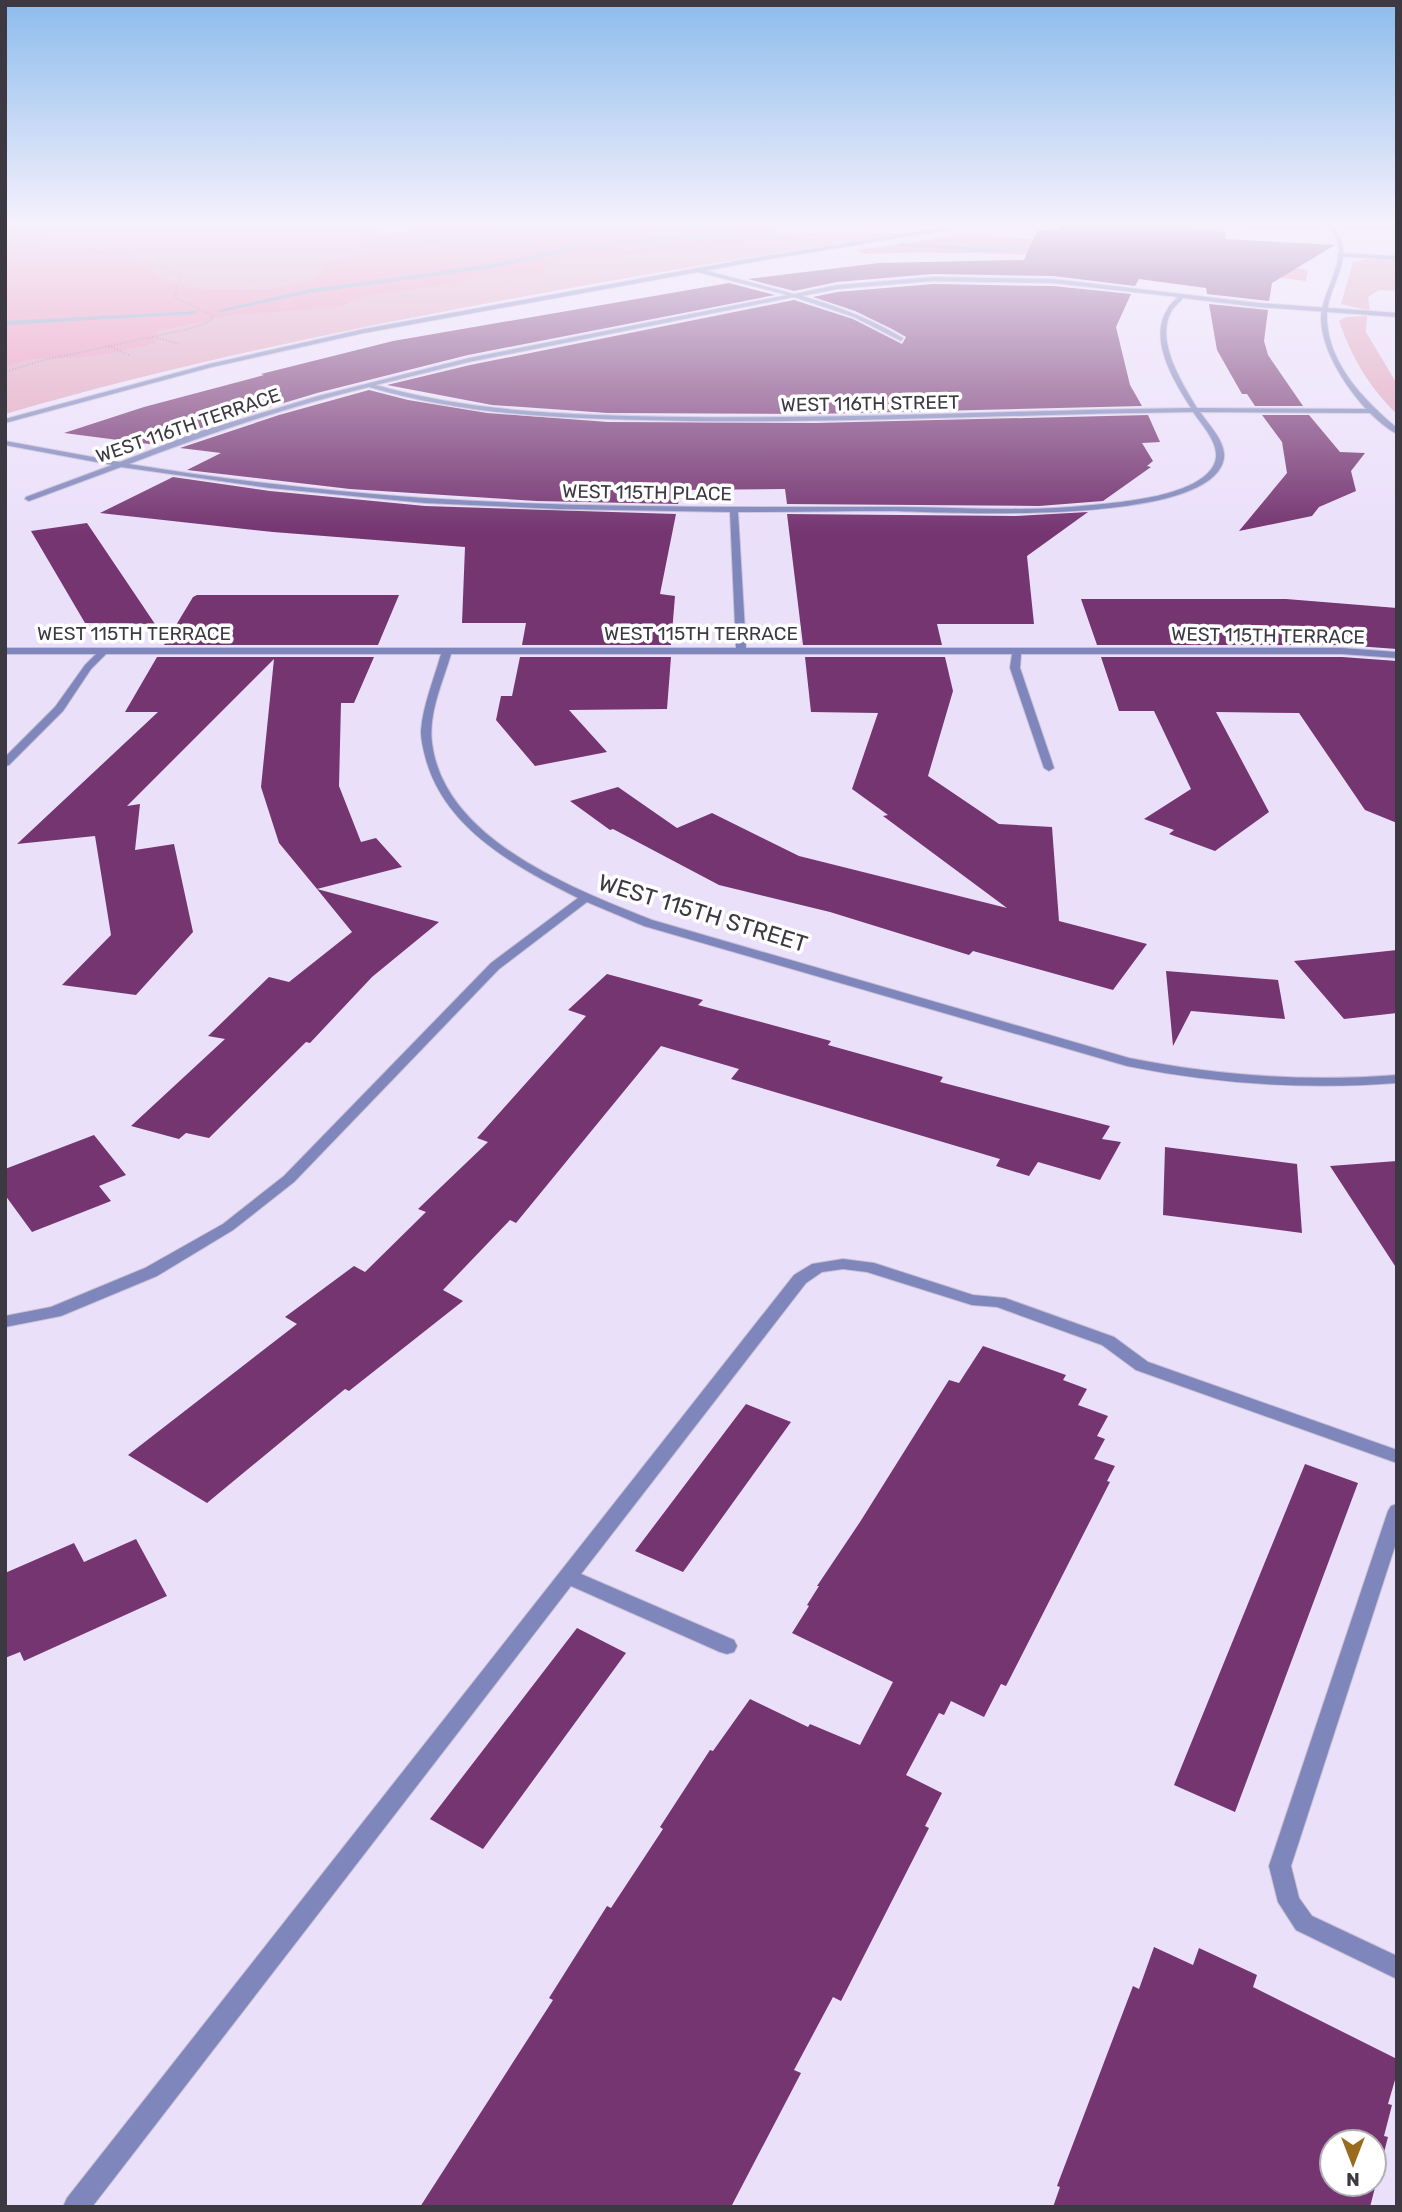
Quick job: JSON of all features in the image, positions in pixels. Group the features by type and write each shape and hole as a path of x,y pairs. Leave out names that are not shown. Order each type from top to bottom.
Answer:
{"street":[{"path":"5,421 110,391 297,345 388,326"},
{"name":"WEST 116TH TERRACE","path":"29,499 116,465 279,409 469,360 637,326"},
{"path":"877,326 901,339"},
{"path":"1164,326 1165,347 1194,410"},
{"path":"1325,326 1336,360 1351,386 1397,432"},
{"name":"WEST 116TH STREET","path":"369,385 397,394 467,408 606,417 849,420 1194,410 1375,411"},
{"name":"WEST 115TH PLACE","path":"5,443 116,465 264,485 463,503 734,510 1058,509 1157,498 1191,486 1209,476 1220,464 1222,453 1194,410"},
{"path":"734,510 741,650"},
{"name":"WEST 115TH TERRACE","path":"5,651 1342,651 1397,655"},
{"path":"5,763 60,709 88,667 104,651"},
{"path":"447,651 429,716 427,745 438,779 461,814 499,849 536,874 584,898"},
{"path":"1017,651 1015,668 1049,768"},
{"name":"WEST 115TH STREET","path":"5,1322 55,1312 151,1272 228,1227 289,1180 495,966 584,898 648,923 1127,1062 1186,1074 1273,1084 1338,1084 1397,1079"},
{"path":"76,2207 800,1279 818,1268 843,1264 868,1267 972,1300 999,1302 1108,1341 1142,1366 1397,1457"},
{"path":"1397,1511 1280,1866 1289,1902 1304,1923 1397,1968"},
{"path":"570,1577 727,1646"}],"path":[{"path":"5,372 194,326"},
{"path":"154,337 180,344"},
{"path":"108,346 129,355"}],"shaded area":[{"path":"5,326 370,326 187,366 5,414"},
{"path":"5,326 180,326 157,331 155,343 127,350 90,356 32,359 5,367"},
{"path":"1341,326 1366,326 1366,332 1397,384 1397,414 1362,371"}],"building":[{"path":"479,326 615,326 468,355 317,393 194,430 157,445 64,433 144,407 264,375 261,374 393,341"},
{"path":"663,326 867,326 902,344 906,337 886,326 1116,326 1130,385 1142,406 812,414 608,413 492,405 387,385 470,365"},
{"path":"1213,326 1266,326 1264,341 1268,355 1303,406 1255,406 1247,394 1242,394 1217,350"},
{"path":"369,390 408,400 487,413 608,422 815,423 1148,415 1160,442 1142,443 1153,461 1147,466 1151,467 1103,501 1039,506 787,504 785,489 681,490 678,504 537,501 350,489 187,470 221,453 180,448 279,415"},
{"path":"1262,415 1309,415 1340,452 1365,453 1351,471 1356,491 1319,507 1312,516 1239,531 1287,473 1282,442"},
{"path":"173,477 270,491 425,506 676,514 660,594 675,596 671,645 522,645 526,623 462,623 465,547 273,532 100,513"},
{"path":"1088,512 1027,556 1034,624 937,624 942,645 803,645 787,514 1015,516"},
{"path":"87,523 155,624 85,623 31,531"},
{"path":"399,595 378,645 164,645 193,597"},
{"path":"1081,599 1286,599 1397,608 1397,649 1342,645 1097,645"},
{"path":"157,657 374,657 354,703 341,703 339,786 361,842 376,838 402,867 317,889 279,843 261,787 274,659 127,806 140,804 135,850 174,844 193,932 136,995 62,985 111,935 95,836 17,844 158,712 125,712"},
{"path":"520,657 671,657 667,709 569,710 607,752 535,766 496,720 501,696 512,696"},
{"path":"805,657 945,657 953,691 928,776 999,824 1052,827 1059,921 1147,944 1113,990 973,951 969,955 830,912 719,885 613,829 610,830 570,801 618,787 677,828 712,813 799,856 1007,908 883,816 888,815 852,789 878,713 811,712"},
{"path":"1101,657 1342,657 1397,661 1397,823 1365,810 1299,713 1216,712 1269,812 1215,851 1169,834 1174,830 1144,819 1191,789 1154,711 1119,711"},
{"path":"317,889 439,922 372,977 310,1043 306,1042 209,1138 186,1133 179,1139 131,1126 225,1039 208,1036 269,977 289,982 352,932"},
{"path":"1397,950 1397,1013 1344,1019 1294,961"},
{"path":"1166,971 1278,980 1285,1019 1191,1011 1173,1046"},
{"path":"607,974 703,1000 698,1005 831,1041 828,1045 943,1077 940,1082 1110,1126 1102,1139 1121,1142 1100,1180 1038,1162 1029,1176 996,1166 1000,1159 731,1079 739,1069 661,1046 516,1223 510,1220 443,1290 463,1301 349,1391 345,1389 207,1503 128,1455 297,1324 285,1317 354,1266 365,1272 426,1212 418,1209 488,1142 477,1138 586,1016 568,1010"},
{"path":"94,1135 126,1175 99,1186 111,1201 32,1232 5,1195 5,1169"},
{"path":"1165,1147 1297,1164 1302,1233 1163,1215"},
{"path":"1397,1161 1397,1269 1330,1166"},
{"path":"983,1346 1066,1375 1063,1380 1087,1389 1078,1405 1108,1416 1097,1436 1105,1439 1094,1459 1115,1466 1107,1481 1110,1482 1006,1686 1001,1684 984,1717 951,1701 944,1715 939,1713 906,1775 942,1793 925,1826 929,1828 841,2001 833,1997 794,2070 801,2073 731,2207 420,2207 553,2000 549,1998 607,1906 611,1908 663,1829 660,1827 710,1750 713,1751 750,1699 808,1727 810,1724 860,1745 893,1682 792,1633 809,1606 807,1605 817,1586 949,1380 959,1383"},
{"path":"746,1404 791,1422 683,1572 635,1551"},
{"path":"1305,1464 1358,1483 1235,1812 1174,1785"},
{"path":"136,1539 167,1596 24,1661 20,1652 5,1658 5,1573 74,1543 84,1562"},
{"path":"577,1628 626,1653 483,1849 430,1819"},
{"path":"1154,1947 1193,1965 1199,1948 1257,1975 1253,1987 1397,2059 1397,2073 1388,2104 1392,2105 1386,2128 1318,2128 1318,2198 1372,2198 1370,2207 1053,2207 1060,2187 1057,2186 1133,1986 1139,1989"}]}
